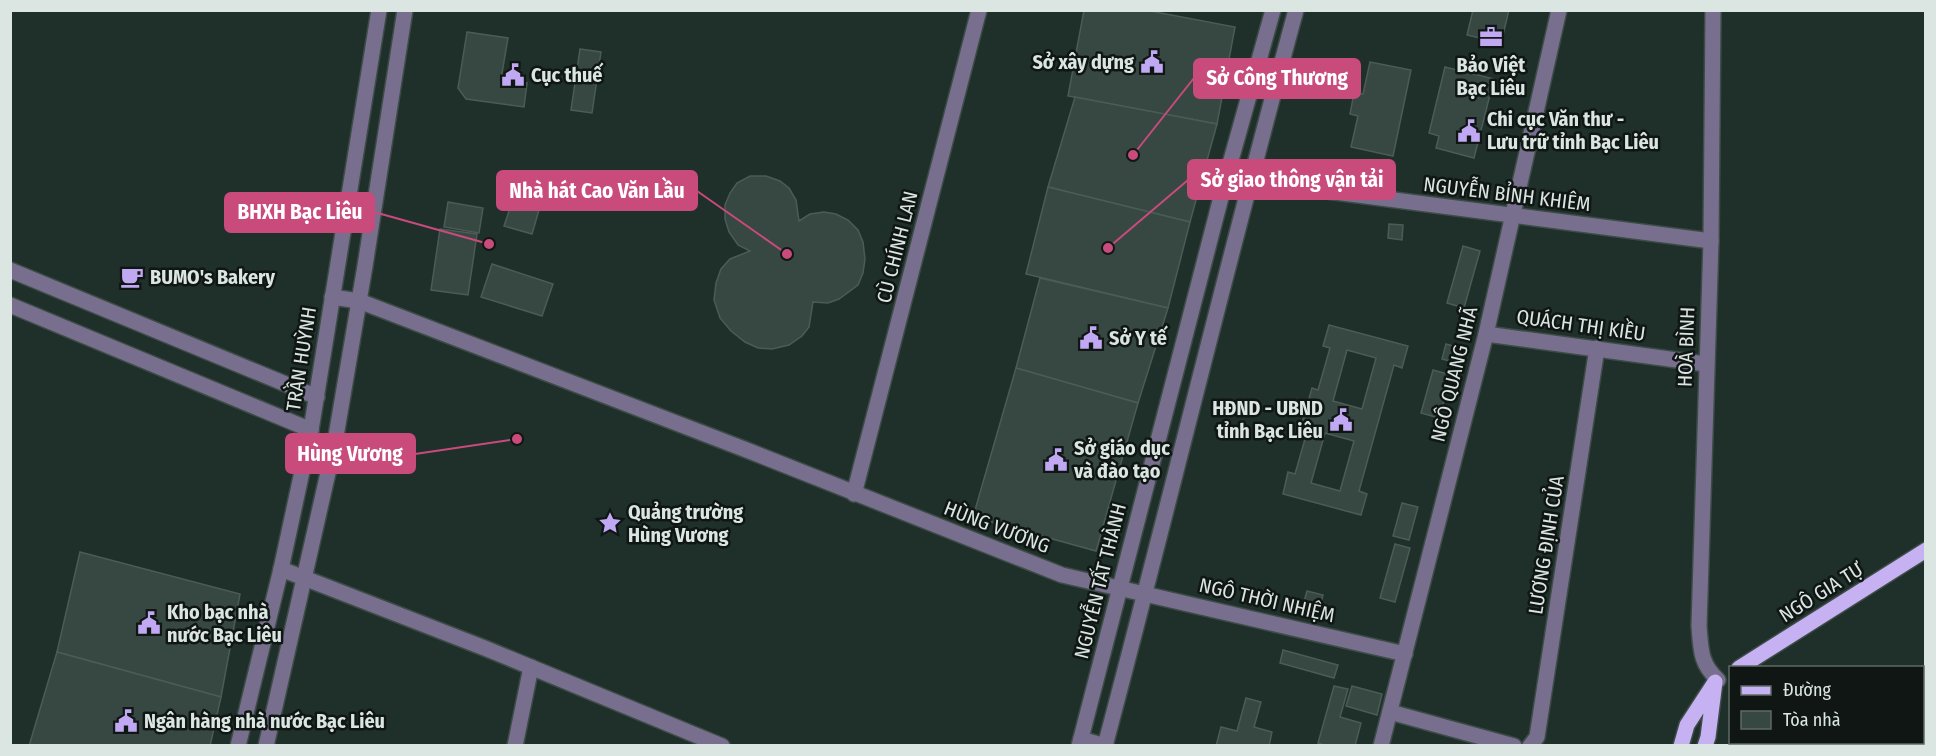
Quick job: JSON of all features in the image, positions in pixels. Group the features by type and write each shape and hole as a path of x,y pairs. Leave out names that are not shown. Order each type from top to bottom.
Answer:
{"main road":[{"name":"NGÔ GIA TỰ","path":"1742,666 1926,550"},
{"path":"1681,746 1687,725 1721,678"},
{"path":"1705,746 1721,678"}],"street":[{"name":"TRẦN HUỲNH","path":"239,740 281,569 311,430 379,10"},
{"path":"239,740 270,744 304,577 335,442 405,10"},
{"name":"CÙ CHÍNH LAN","path":"855,494 979,10"},
{"name":"NGUYỄN TẤT THÀNH","path":"1080,742 1226,178 1273,10"},
{"name":"NGÔ QUANG NHÃ","path":"1381,746 1486,334 1559,10"},
{"name":"HOÀ BÌNH","path":"1713,10 1711,241 1699,626 1702,659 1709,671 1721,678"},
{"path":"1080,742 1105,746 1292,11"},
{"name":"NGUYỄN BỈNH KHIÊM","path":"1226,178 1711,241"},
{"path":"10,270 317,397"},
{"name":"HÙNG VƯƠNG","path":"333,297 358,301 744,449 1062,575 1119,588"},
{"path":"10,305 311,430"},
{"name":"QUÁCH THỊ KIỀU","path":"1486,334 1706,364"},
{"name":"LƯƠNG ĐỊNH CỦA","path":"1530,746 1537,737 1597,348"},
{"path":"1171,391 1195,396"},
{"path":"281,569 531,667 722,746"},
{"name":"NGÔ THỜI NHIỆM","path":"1119,588 1405,654"},
{"path":"515,746 531,667"},
{"path":"1390,712 1514,746"}],"building":[{"name":"Sở xây dựng","path":"1084,10 1145,10 1235,27 1217,124 1068,96"},
{"path":"1473,10 1509,10 1501,43 1467,35"},
{"path":"467,32 508,38 501,79 527,83 524,107 466,99 458,88"},
{"path":"580,49 601,52 592,113 571,110"},
{"path":"1370,62 1411,70 1393,156 1351,147 1358,116 1350,114 1354,93 1363,94"},
{"path":"1445,67 1494,79 1474,158 1436,148 1439,136 1429,133"},
{"path":"1075,97 1217,124 1190,222 1048,187"},
{"path":"750,176 766,176 780,181 789,188 796,200 799,221 810,214 824,212 836,214 848,220 858,230 863,242 865,259 858,285 839,299 828,303 813,302 809,327 802,336 789,345 772,349 758,348 745,342 731,331 720,318 714,300 721,269 730,259 750,251 738,245 729,232 725,219 725,205 737,183"},
{"path":"1048,187 1190,222 1168,308 1026,274"},
{"path":"448,202 483,208 479,233 444,227"},
{"path":"512,202 539,210 532,234 504,226"},
{"path":"1389,224 1403,225 1402,240 1388,238"},
{"path":"440,229 477,234 468,295 431,290"},
{"path":"1463,246 1480,251 1464,308 1447,303"},
{"path":"492,264 553,284 542,316 481,297"},
{"name":"Sở Y tế","path":"1040,278 1168,308 1138,403 1016,368"},
{"name":"HĐND - UBND tỉnh Bạc Liêu","path":"1329,325 1408,346 1402,368 1394,365 1359,491 1367,494 1361,515 1283,494 1288,472 1295,474 1307,432 1300,430 1312,388 1318,390 1330,348 1323,346","holes":["1347,350 1376,358 1362,409 1333,401","1325,433 1354,441 1340,491 1311,483"]},
{"path":"1446,344 1461,348 1457,363 1442,359"},
{"name":"Sở giáo dục và đào tạo","path":"1016,368 1138,403 1096,551 973,517"},
{"path":"1433,370 1451,375 1439,418 1421,413"},
{"path":"1402,503 1418,507 1409,540 1393,536"},
{"path":"1395,544 1410,548 1395,602 1380,598"},
{"name":"Kho bạc nhà nước Bạc Liêu","path":"80,552 240,594 221,697 57,652"},
{"path":"1307,591 1323,595 1319,610 1303,605"},
{"path":"1283,650 1338,665 1334,678 1280,663"},
{"name":"Ngân hàng nhà nước Bạc Liêu","path":"57,652 221,697 210,746 29,746"},
{"path":"1334,686 1348,689 1340,717 1361,723 1355,746 1327,746 1318,743"},
{"path":"1352,686 1382,694 1377,715 1346,706"},
{"path":"1246,698 1261,702 1254,727 1272,732 1269,746 1216,746 1221,727 1237,731"}],"place":[{"name":"Bảo Việt Bạc Liêu","path":"1491,37"},
{"name":"Sở xây dựng","path":"1152,62"},
{"name":"Cục thuế","path":"513,75"},
{"name":"Chi cục Văn thư - Lưu trữ tỉnh Bạc Liêu","path":"1469,131"},
{"name":"Sở Công Thương","path":"1133,155"},
{"name":"BHXH Bạc Liêu","path":"489,244"},
{"name":"Sở giao thông vận tải","path":"1108,248"},
{"name":"Nhà hát Cao Văn Lầu","path":"787,254"},
{"name":"BUMO's Bakery","path":"132,277"},
{"name":"Sở Y tế","path":"1091,338"},
{"name":"HĐND - UBND tỉnh Bạc Liêu","path":"1341,420"},
{"name":"Hùng Vương","path":"517,439"},
{"name":"Sở giáo dục và đào tạo","path":"1056,460"},
{"name":"Quảng trường Hùng Vương","path":"610,523"},
{"name":"Kho bạc nhà nước Bạc Liêu","path":"149,623"},
{"name":"Ngân hàng nhà nước Bạc Liêu","path":"126,721"}]}
